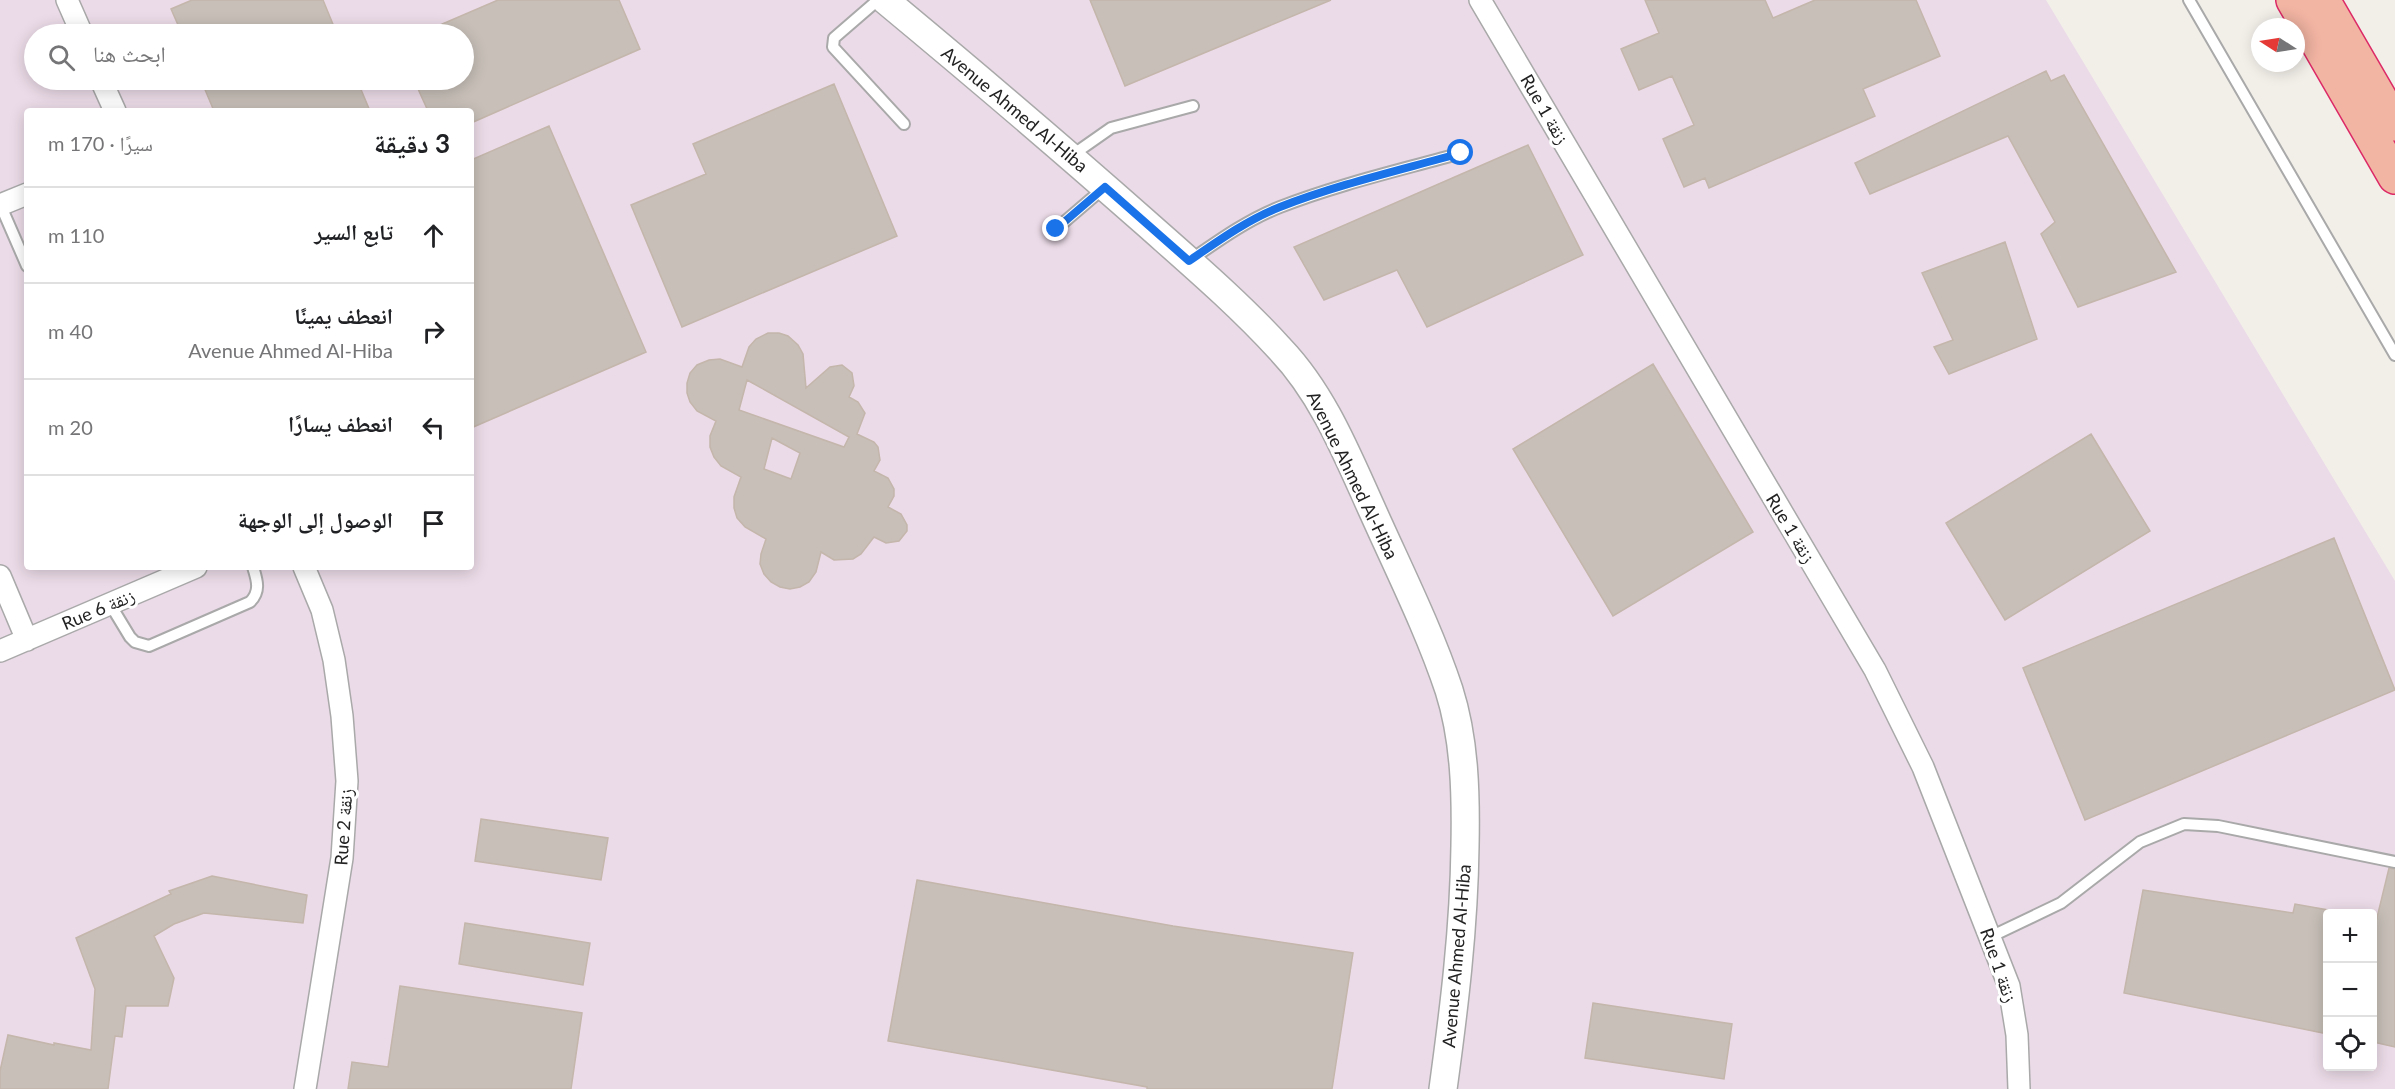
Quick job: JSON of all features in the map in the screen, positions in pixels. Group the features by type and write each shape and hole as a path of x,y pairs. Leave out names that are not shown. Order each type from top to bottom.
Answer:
{"highway":[{"path":"2293,0 2395,177"},
{"path":"2323,0 2395,124"}],"street":[{"path":"67,0 78,24"},
{"name":"Avenue Ahmed Al-Hiba","path":"885,0 1071,156 1189,261 1281,350 1315,393 1395,562 1449,692 1462,755 1466,825 1459,962 1443,1089"},
{"name":"Rue 1 زنقة","path":"1480,0 1875,670 1923,767 2009,986 2015,1017 2019,1089"},
{"path":"106,90 114,108"},
{"path":"0,204 24,195"},
{"name":"Rue 6 زنقة","path":"0,651 110,604 161,574 181,570"},
{"name":"Rue 2 زنقة","path":"305,570 322,610 334,660 342,716 346,781 340,869 305,1089"},
{"path":"0,576 27,640"}],"lane":[{"path":"878,0 834,38 833,47 904,124"},
{"path":"2189,0 2395,355"},
{"path":"1071,156 1111,128 1193,106"},
{"path":"1189,261 1227,234 1278,208 1335,188 1461,153"},
{"path":"1056,229 1105,187"},
{"path":"0,204 24,259"},
{"path":"110,604 130,637 135,642 149,646 250,602 258,584 253,570"},
{"path":"1990,937 2061,903 2140,842 2184,824 2218,826 2395,862"}],"shaded area":[{"path":"0,0 2046,0 2395,581 2395,1089 0,1089"}],"building":[{"path":"192,0 323,0 333,24 178,24 171,9"},
{"path":"498,0 619,0 640,49 474,122 474,108 427,108 419,90 474,90 474,24 442,24"},
{"path":"1090,0 1331,0 1125,86"},
{"path":"1645,0 1765,0 1773,18 1815,0 1916,0 1940,56 1863,89 1875,116 1709,188 1705,178 1684,187 1663,139 1694,125 1672,76 1639,90 1621,49 1659,33"},
{"path":"2046,71 2051,81 2064,75 2176,272 2078,307 2041,234 2055,222 2008,136 1870,194 1855,163"},
{"path":"834,84 897,236 682,327 631,205 706,174 693,144"},
{"path":"205,90 361,90 369,108 213,108"},
{"path":"549,126 646,352 474,427 474,159"},
{"path":"1528,145 1583,255 1427,327 1397,270 1324,300 1294,247"},
{"path":"2005,242 2037,339 1949,374 1934,347 1953,340 1922,273"},
{"path":"768,333 779,333 788,336 798,345 803,354 806,388 830,367 842,365 852,373 854,386 849,397 858,402 865,413 857,434 874,442 878,447 880,460 874,471 888,478 894,489 894,496 888,507 901,514 907,525 907,531 899,541 886,543 874,537 861,554 853,559 834,560 821,552 816,572 809,582 790,589 771,582 764,574 760,564 766,539 745,527 737,518 734,508 734,497 741,477 721,466 714,457 710,447 710,436 716,421 697,411 687,393 690,373 697,365 709,360 720,359 742,367 749,347 756,339","holes":["747,380 849,437 844,447 739,410","772,438 800,453 791,479 764,469"]},
{"path":"1653,364 1753,532 1613,616 1513,449"},
{"path":"2091,434 2150,531 2005,620 1946,523"},
{"path":"2334,538 2395,690 2085,820 2023,668"},
{"path":"481,819 608,838 601,880 475,861"},
{"path":"2389,868 2395,869 2395,1047 2377,1043 2377,918"},
{"path":"212,876 307,895 303,923 204,913 174,924 154,936 174,978 168,1006 126,1006 122,1037 115,1036 108,1089 0,1089 0,1071 8,1035 91,1050 95,989 76,938 171,894 169,891"},
{"path":"917,880 1173,926 1353,953 1332,1089 1147,1089 1147,1087 888,1041"},
{"path":"2143,890 2293,913 2295,904 2323,909 2323,1033 2124,993"},
{"path":"465,923 590,943 583,985 459,964"},
{"path":"400,986 582,1013 571,1089 348,1089 352,1062 388,1067"},
{"path":"1593,1003 1732,1024 1724,1079 1585,1058"}],"route":[{"path":"1056,229 1105,187 1189,261 1227,234 1278,208 1335,188 1461,153"}]}
